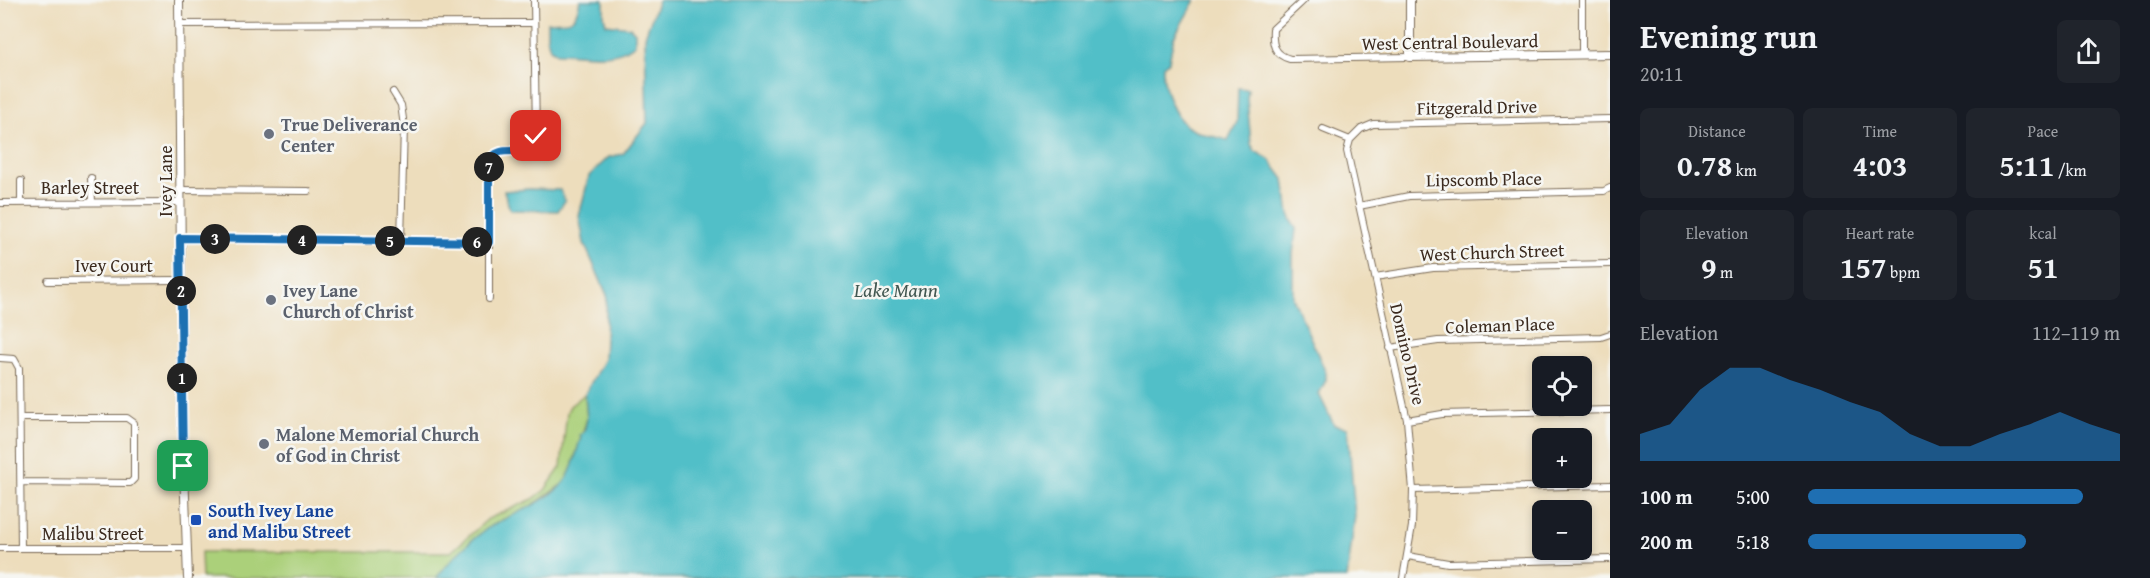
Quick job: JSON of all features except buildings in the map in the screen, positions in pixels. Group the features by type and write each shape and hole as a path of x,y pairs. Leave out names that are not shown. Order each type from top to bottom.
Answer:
{"street":[{"name":"Ivey Lane","path":"179,0 182,415 188,578"},
{"path":"489,299 489,162 492,156 502,151 530,150 534,143 534,0"},
{"name":"West Central Boulevard","path":"1304,0 1273,29 1272,40 1281,57 1290,59 1610,54"},
{"path":"1410,0 1410,57"},
{"path":"1582,0 1582,55"},
{"path":"179,24 534,23"},
{"path":"393,92 401,105 404,126 401,241"},
{"name":"Fitzgerald Drive","path":"1350,140 1361,129 1373,124 1610,119"},
{"path":"1323,129 1350,140"},
{"name":"Domino Drive","path":"1350,140 1347,151 1407,420 1413,490 1412,526 1403,578"},
{"path":"91,178 92,202"},
{"path":"21,181 21,203"},
{"name":"Lipscomb Place","path":"1359,206 1408,196 1604,191 1610,188"},
{"path":"180,190 309,191"},
{"name":"Barley Street","path":"0,203 180,202"},
{"path":"180,238 489,242"},
{"name":"West Church Street","path":"1375,277 1433,268 1610,264"},
{"name":"Ivey Court","path":"48,281 181,280"},
{"name":"Coleman Place","path":"1390,348 1438,341 1600,337 1610,334"},
{"path":"0,358 10,358 17,362 20,368 21,548"},
{"path":"1407,420 1442,414 1610,410"},
{"path":"20,418 127,418 134,423 134,479 130,483 21,482"},
{"path":"1413,490 1610,485"},
{"name":"Malibu Street","path":"0,548 187,548"},
{"path":"1407,556 1448,563 1610,559"}],"green space":[{"path":"585,394 587,419 571,470 564,483 531,506 498,522 472,540 898,578 202,578 201,552 451,552 488,519 533,499 545,490 561,467 567,412 570,406"}],"water":[{"path":"580,0 604,0 606,24 630,27 635,32 635,44 626,50 608,55 557,53 550,49 547,22 573,18"},
{"name":"Lake Mann","path":"658,0 1195,0 1174,37 1169,61 1163,66 1164,82 1174,110 1185,124 1200,133 1228,140 1237,122 1238,88 1248,89 1251,144 1255,151 1269,159 1284,179 1289,214 1296,229 1293,254 1293,298 1326,373 1326,380 1319,394 1334,425 1348,428 1355,516 1347,578 436,578 472,540 498,522 552,493 565,481 571,471 580,435 584,432 587,419 585,394 604,359 607,295 584,243 579,216 589,176 609,157 623,154 647,123 645,36"},
{"path":"560,190 565,201 558,211 510,210 504,191"}],"place":[{"name":"True Deliverance Center","path":"269,134"},
{"name":"Ivey Lane Church of Christ","path":"271,300"},
{"name":"Malone Memorial Church of God in Christ","path":"264,444"},
{"name":"South Ivey Lane and Malibu Street","path":"196,520"}],"route":[{"path":"183,466 180,238 489,242 489,162 497,152 530,150 536,136"}]}
